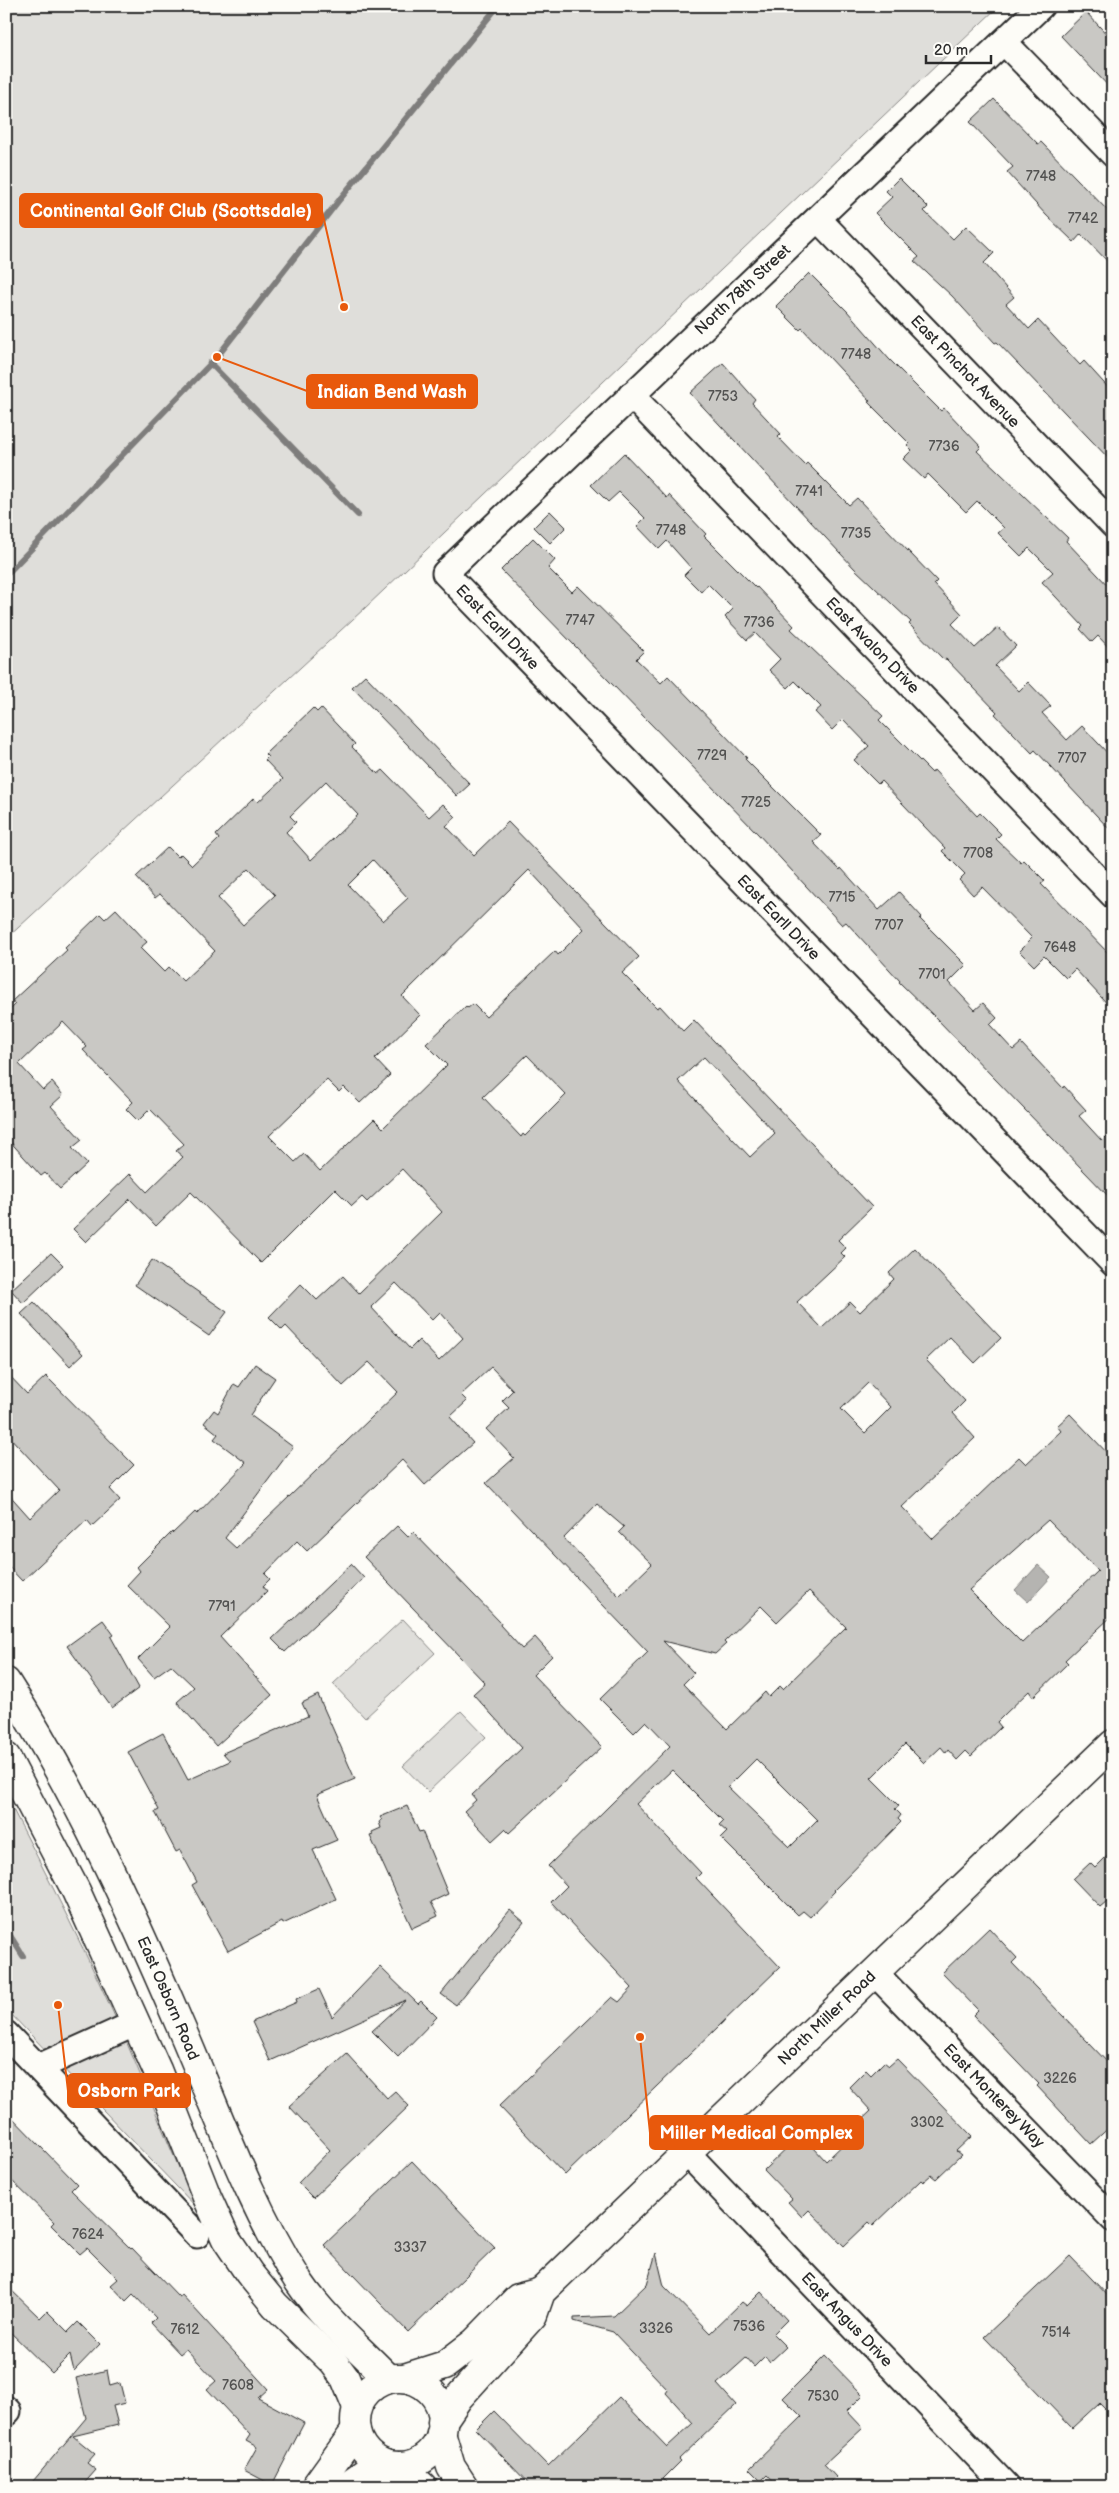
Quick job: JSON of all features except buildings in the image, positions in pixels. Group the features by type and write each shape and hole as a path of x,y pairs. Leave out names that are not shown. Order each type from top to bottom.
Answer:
{"main road":[{"name":"East Osborn Road","path":"6,1682 39,1733 92,1832 179,2022 243,2176 278,2245 300,2282 320,2310 397,2379"},
{"name":"North Miller Road","path":"442,2427 459,2396 533,2315 542,2292 1113,1744"},
{"path":"6,1757 72,1883 157,2070 207,2198 226,2239 274,2305 334,2364 345,2378 363,2448 373,2458 392,2465 423,2487"},
{"name":"North Miller Road","path":"397,2379 445,2365 475,2342 518,2298 542,2292"},
{"path":"315,2487 356,2418 364,2394 375,2384 397,2379 418,2382 430,2392 439,2404 451,2467 464,2487"},
{"path":"345,2487 369,2470 392,2465 413,2464 426,2457 435,2447 442,2427"}],"street":[{"name":"North 78th Street","path":"445,573 1041,6"},
{"path":"1004,42 1113,154"},
{"name":"East Pinchot Avenue","path":"818,220 1113,525"},
{"name":"East Avalon Drive","path":"632,394 1113,895"},
{"name":"East Earll Drive","path":"445,573 1113,1263"},
{"name":"East Monterey Way","path":"875,1973 1113,2219"},
{"path":"39,2067 136,2024"},
{"path":"6,2034 196,2235"},
{"name":"East Angus Drive","path":"687,2153 1007,2487"}],"shaded area":[{"path":"6,6 999,6 365,608 6,939"},
{"path":"1038,1565 1051,1577 1028,1602 1015,1590"},
{"path":"403,1619 435,1653 365,1718 333,1684"},
{"path":"461,1711 486,1737 428,1792 403,1766"},
{"path":"6,1796 98,1979 200,2211 6,2009"}],"waterway":[{"path":"6,575 217,357 340,199 498,6"},
{"path":"210,363 358,515"},
{"path":"6,1929 23,1956"}],"place":[{"name":"Continental Golf Club (Scottsdale)","path":"344,307"},
{"name":"Indian Bend Wash","path":"217,357"},
{"name":"Osborn Park","path":"58,2005"},
{"name":"Miller Medical Complex","path":"640,2037"}]}
